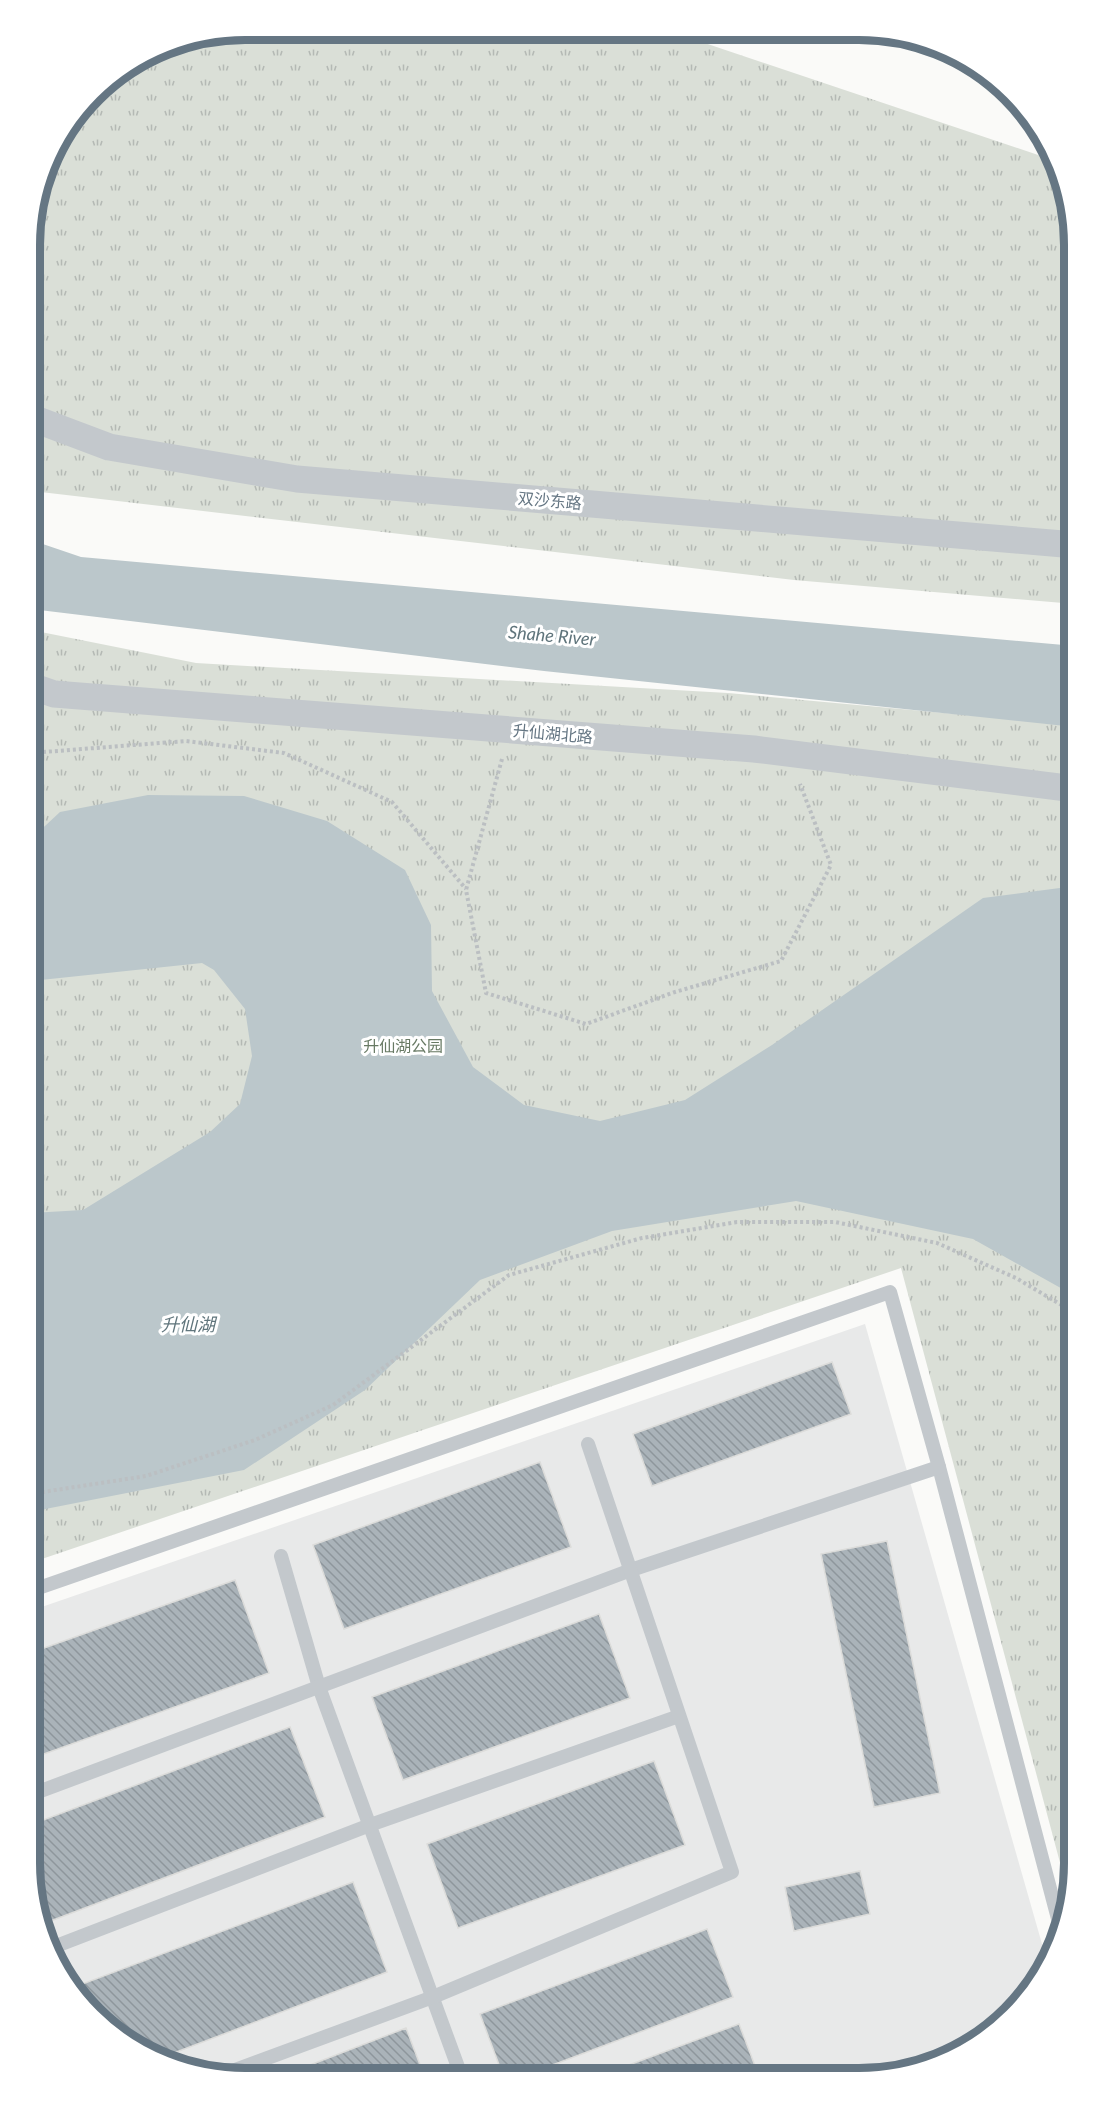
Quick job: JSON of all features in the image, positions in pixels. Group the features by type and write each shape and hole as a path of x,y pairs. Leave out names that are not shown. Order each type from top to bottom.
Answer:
{"street":[{"name":"双沙东路","path":"40,421 109,447 297,479 1064,544"},
{"name":"升仙湖北路","path":"40,689 54,694 754,749 1064,788"}],"lane":[{"path":"40,1588 890,1292 939,1467 1058,1917"},
{"path":"241,2068 433,1997 732,1872 588,1444"},
{"path":"40,1791 631,1570 939,1467"},
{"path":"281,1556 319,1687 458,2068"},
{"path":"58,1945 370,1825 679,1716"}],"path":[{"path":"510,729 466,890 486,993 586,1024 675,992 781,961 831,865 799,781"},
{"path":"40,752 186,741 284,753 392,802 466,890"},
{"path":"40,1492 146,1476 255,1440 333,1405 509,1275 642,1238 737,1222 835,1222 936,1244 1016,1278 1064,1306"}],"shaded area":[{"path":"865,1324 1044,1952 1022,1988 1005,2009 984,2026 962,2041 926,2058 886,2067 245,2068 219,2067 192,2062 143,2041 100,2009 75,1977 51,1930 42,1890 40,1864 40,1608"}],"green space":[{"path":"697,40 1044,157 1054,179 1063,219 1064,603 794,580 40,492 40,245 42,219 51,179 68,143 100,100 132,75 167,56 205,44 232,41"},
{"name":"升仙湖公园","path":"40,632 196,663 728,693 1064,724 1064,1877 901,1268 40,1560"}],"water":[{"name":"Shahe River","path":"40,543 81,557 1064,645 1064,726 544,671 40,610"},
{"name":"升仙湖","path":"148,795 244,796 327,821 405,870 431,925 432,991 473,1067 524,1105 600,1121 685,1100 772,1045 983,898 1064,887 1064,1290 973,1239 796,1201 612,1231 480,1280 365,1390 244,1470 40,1510 40,1212 83,1210 210,1132 240,1104 252,1056 245,1009 214,970 202,963 40,980 40,831 60,812"}],"building":[{"path":"832,1362 851,1414 652,1486 633,1434"},
{"path":"540,1462 571,1547 344,1629 313,1545"},
{"path":"887,1541 940,1793 874,1807 821,1554"},
{"path":"235,1580 269,1673 40,1755 40,1649"},
{"path":"599,1614 630,1698 403,1780 372,1697"},
{"path":"290,1727 325,1817 48,1922 42,1890 40,1821"},
{"path":"654,1761 685,1845 458,1928 427,1844"},
{"path":"860,1871 870,1914 794,1931 785,1887"},
{"path":"353,1882 387,1972 170,2054 143,2041 121,2026 100,2009 81,1985"},
{"path":"707,1929 733,1997 545,2068 500,2068 480,2014"},
{"path":"739,2024 756,2068 621,2068"},
{"path":"406,2028 421,2068 302,2068"}]}
